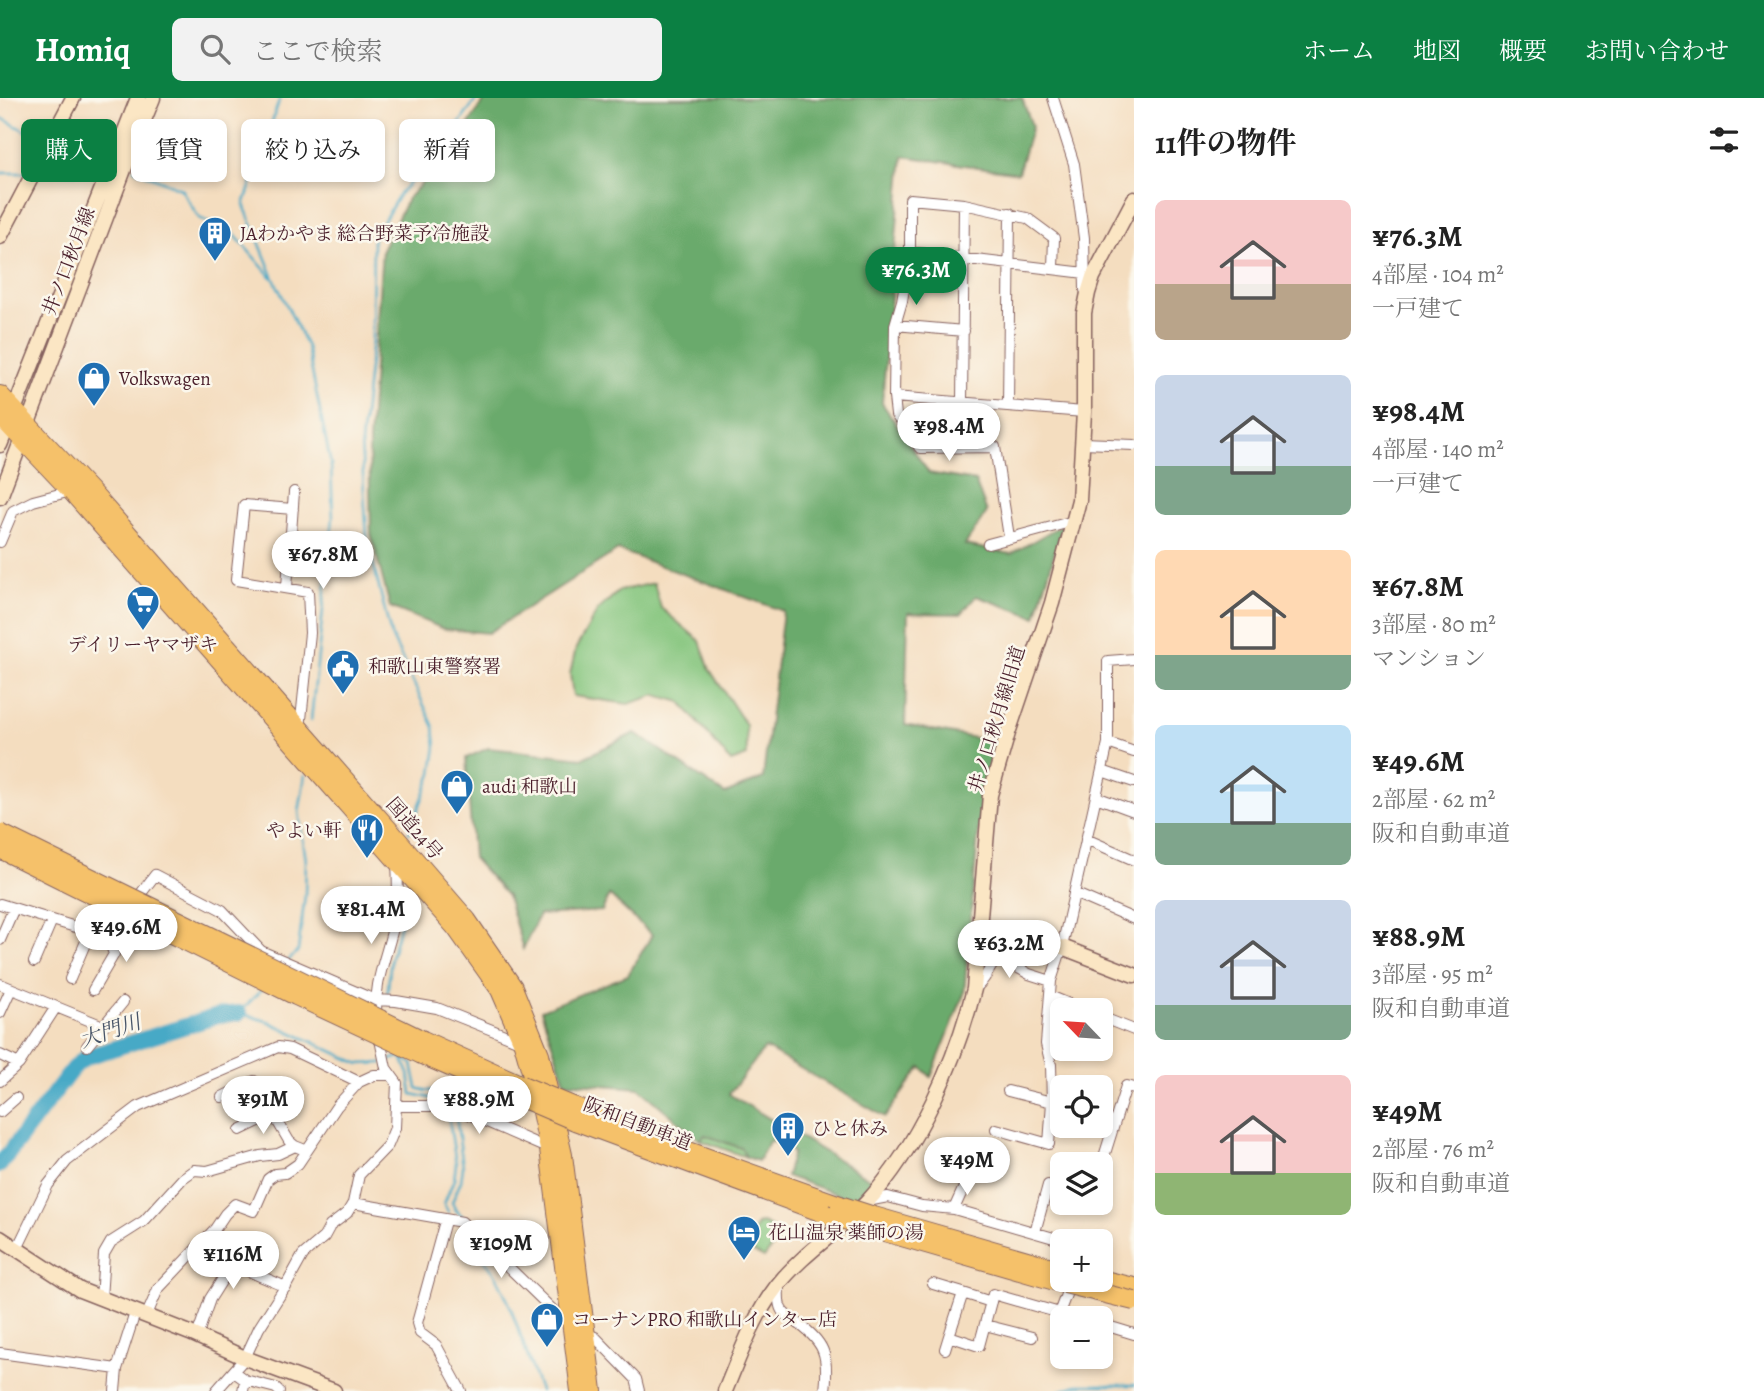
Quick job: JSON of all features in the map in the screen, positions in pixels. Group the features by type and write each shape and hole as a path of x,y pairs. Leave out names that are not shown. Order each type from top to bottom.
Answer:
{"highway":[{"name":"国道24号","path":"0,395 7,416 94,495 299,738 397,860 456,928 500,990 529,1040 549,1084 579,1329 593,1391"},
{"name":"国道24号","path":"25,432 71,491 299,738 398,840 467,920 513,987 529,1040"},
{"name":"阪和自動車道","path":"0,833 422,1048"},
{"name":"阪和自動車道","path":"0,849 296,996 574,1114 683,1149 833,1209 867,1214 1050,1273"},
{"path":"1113,1282 1134,1287"},
{"name":"阪和自動車道","path":"1107,1292 1134,1301"},
{"name":"国道24号","path":"579,1329 580,1391"}],"street":[{"path":"61,119 73,98"},
{"name":"井ノ口秋月線","path":"0,497 121,156 138,98"},
{"name":"井ノ口秋月線","path":"0,445 7,416 121,156 153,98"},
{"path":"1053,98 1074,164 1084,238 1085,289 1088,293"},
{"path":"117,155 121,156"},
{"path":"0,237 28,182"},
{"path":"1009,537 995,447 920,449 896,415 895,325 910,252 910,199 964,204 1027,218 1054,238 1053,268"},
{"name":"井ノ口秋月線旧道","path":"725,1391 760,1310 779,1284 867,1214 925,1119 963,1025 974,989 990,795 1052,603 1082,478 1084,313 1088,293 1093,277 1134,199"},
{"path":"962,402 964,204"},
{"path":"1009,406 1010,214"},
{"path":"910,252 1085,273"},
{"path":"895,325 964,331"},
{"path":"894,397 1084,412"},
{"path":"1083,443 1134,445"},
{"path":"0,542 13,511 33,501 71,491"},
{"path":"287,587 294,492"},
{"path":"293,509 244,505 236,580 305,590 308,594 310,633 299,738"},
{"path":"988,544 1073,521"},
{"path":"1051,1075 1046,1044 1051,981 1062,947 1108,743 1108,661 1134,659"},
{"path":"1108,743 1134,752"},
{"path":"1102,771 1134,782"},
{"path":"1096,797 1134,811"},
{"path":"1086,839 1134,860"},
{"path":"215,1391 245,1358 259,1328 303,1255 324,1237 330,1226 348,1213 359,1175 388,1145 395,1128 397,1083 388,1071 381,1052 377,1000 378,979 397,913 398,840"},
{"path":"108,937 155,875 222,909 261,950 377,1000 396,1000 437,1009 529,1040"},
{"path":"1074,893 1134,919"},
{"path":"0,904 108,937"},
{"path":"0,940 14,908"},
{"path":"34,962 52,920"},
{"path":"69,979 90,932"},
{"path":"93,990 114,954 108,937"},
{"path":"1062,947 1134,975"},
{"path":"974,989 982,984 988,969 996,960 1006,961 1029,974 1051,981"},
{"path":"0,984 103,1026"},
{"path":"0,1013 11,989"},
{"path":"1050,996 1055,998"},
{"path":"87,1046 123,1002"},
{"path":"0,1081 19,1064 56,1007"},
{"path":"1113,1022 1134,1030"},
{"path":"17,1248 55,1175 67,1161 138,1107 278,1047 290,1049 359,1082"},
{"path":"0,1055 19,1064"},
{"path":"116,1391 117,1370 140,1315 158,1289 235,1204 254,1211 268,1179 275,1174 285,1173 298,1164 300,1148 359,1082 388,1071"},
{"path":"222,1097 254,1081 289,1142 300,1148"},
{"path":"1106,1152 1126,1086 1134,1088"},
{"path":"1007,1091 1050,1102"},
{"path":"0,1112 16,1098"},
{"path":"397,1106 444,1106 457,1109 556,1152"},
{"path":"240,1130 273,1114"},
{"path":"996,1129 1049,1144 1050,1130"},
{"path":"101,1299 104,1254 111,1242 144,1221 183,1178 194,1170 207,1171 300,1148"},
{"path":"954,1209 978,1156"},
{"path":"1035,1232 1050,1186"},
{"path":"867,1214 888,1197 922,1206 954,1209 1050,1237"},
{"path":"353,1203 467,1225 558,1315 595,1337 636,1379 639,1391"},
{"path":"444,1221 417,1323 419,1334 436,1345 461,1391"},
{"path":"0,1238 80,1290 245,1358 334,1391"},
{"path":"197,1336 211,1299 232,1264 286,1287"},
{"path":"779,1284 779,1305 784,1314 817,1338 825,1352 825,1391"},
{"path":"933,1284 991,1301"},
{"path":"945,1349 963,1293"},
{"path":"949,1336 979,1346 993,1294 1050,1310"},
{"path":"985,1325 1032,1337"},
{"path":"1113,1328 1134,1334"},
{"path":"0,1353 117,1370"},
{"path":"234,1372 244,1386 276,1388 279,1391"}],"green space":[{"path":"486,98 1022,98 1032,126 1018,173 903,156 882,403 929,473 975,481 987,512 965,545 1011,554 1063,524 1036,617 976,596 961,614 908,613 905,725 997,742 982,791 964,994 931,1077 921,1067 885,1117 765,1048 729,1094 871,1180 865,1192 853,1200 786,1176 793,1152 770,1140 758,1161 746,1157 741,1148 705,1135 700,1140 639,1088 565,1082 541,1010 628,975 652,935 609,895 602,911 539,915 523,949 507,896 473,858 466,758 488,748 583,758 635,733 725,794 763,778 783,611 618,550 488,633 444,629 390,607 371,534 369,442 382,249 408,198 423,182 495,182 495,119 472,119"},
{"path":"654,583 661,608 700,641 710,670 746,725 747,756 731,762 681,702 656,695 628,704 573,696 570,674 576,648 598,610 619,591"},
{"path":"705,1135 741,1148 746,1157 700,1140"},
{"path":"757,1224 771,1227 776,1235 773,1246 764,1258 746,1248"}],"waterway":[{"path":"280,98 244,205 275,281 307,347 331,465 333,518 311,720"},
{"path":"409,833 432,774 436,747 434,727 391,635 367,539 361,443 372,340 373,239 400,193 437,156 477,98"},
{"path":"0,117 21,129"},
{"path":"0,173 21,173"},
{"path":"165,182 181,189 199,218 233,233 272,278"},
{"path":"289,960 298,951 305,895 306,861 299,812 305,776"},
{"path":"387,998 391,958 403,913 405,888"},
{"path":"263,988 239,1013 267,1021 360,1064 382,1063"},
{"name":"大門川","path":"0,1165 73,1068 86,1057 221,1015 239,1013"},
{"path":"388,1061 402,1056"},
{"path":"402,1057 409,1074 412,1094 440,1100"},
{"path":"405,1059 412,1064 417,1088 441,1092 453,1101"},
{"path":"448,1113 456,1164 454,1179 444,1204 448,1212"},
{"path":"456,1116 463,1167 461,1181 452,1202 463,1217"},
{"path":"462,1230 496,1275 509,1303 540,1391"},
{"path":"1060,1391 1077,1385 1134,1385"}],"place":[{"name":"JAわかやま 総合野菜予冷施設","path":"215,263"},
{"name":"Volkswagen","path":"94,408"},
{"name":"デイリーヤマザキ","path":"143,632"},
{"name":"和歌山東警察署","path":"343,696"},
{"name":"audi 和歌山","path":"457,816"},
{"name":"やよい軒","path":"367,860"},
{"name":"ひと休み","path":"788,1158"},
{"name":"花山温泉 薬師の湯","path":"744,1262"},
{"name":"コーナンPRO 和歌山インター店","path":"547,1349"}]}
